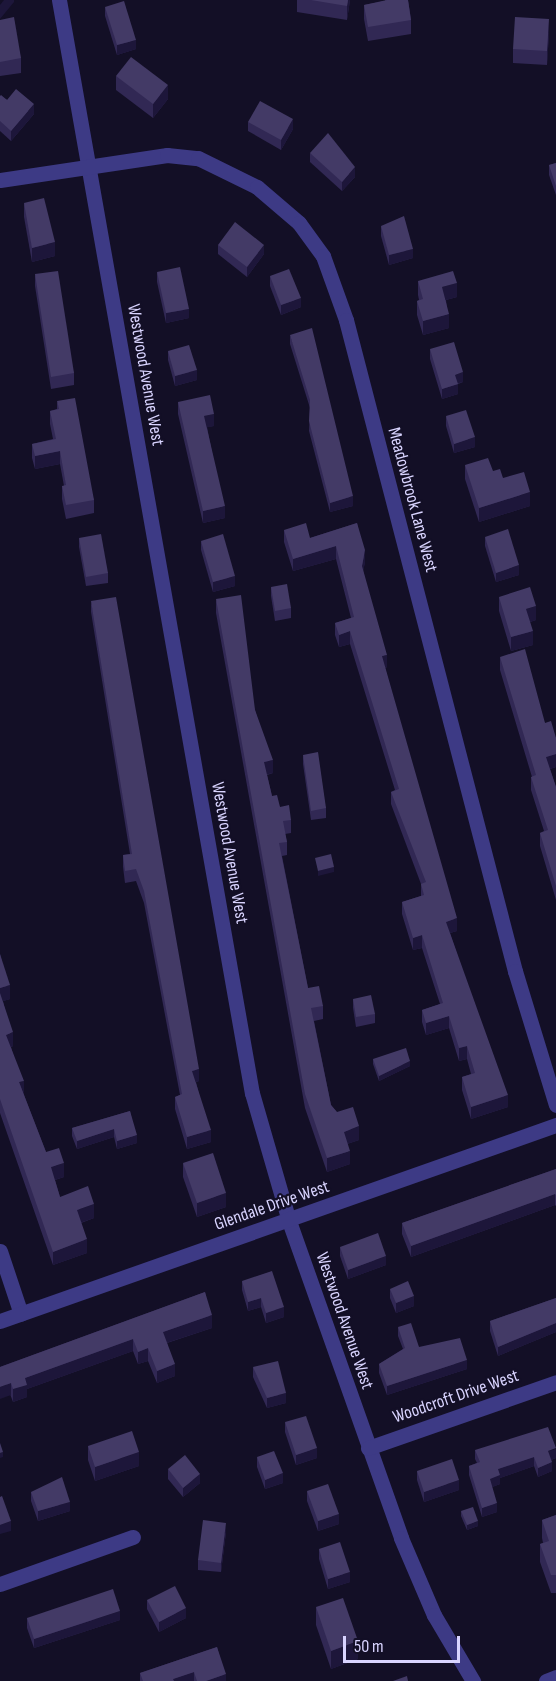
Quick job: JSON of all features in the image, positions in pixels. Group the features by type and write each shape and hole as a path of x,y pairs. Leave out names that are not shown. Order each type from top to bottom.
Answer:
{"street":[{"name":"Westwood Avenue West","path":"59,0 252,1093 289,1221 368,1448 428,1603 473,1681"},
{"name":"Meadowbrook Lane West","path":"0,180 88,164 167,155 198,158 257,187 299,223 323,256 346,320 515,971 556,1105"},
{"name":"Glendale Drive West","path":"0,1321 556,1125"},
{"path":"0,1251 21,1314"},
{"name":"Woodcroft Drive West","path":"368,1448 556,1382"},
{"path":"0,1584 133,1537"},
{"path":"546,1681 556,1677"}],"building":[{"path":"311,0 348,0 347,6"},
{"path":"387,0 408,0 411,20 368,27 364,5"},
{"path":"124,1 136,40 117,45 105,7"},
{"path":"14,17 21,58 0,62 0,20"},
{"path":"515,17 549,19 547,51 513,49"},
{"path":"131,57 168,85 153,104 116,76"},
{"path":"16,89 34,104 11,131 0,121 0,96 7,100"},
{"path":"260,101 293,119 281,140 248,122"},
{"path":"328,133 355,167 342,182 310,153"},
{"path":"556,163 556,186 549,165"},
{"path":"44,198 55,242 32,248 24,203"},
{"path":"404,216 413,249 389,255 381,226"},
{"path":"235,222 264,245 247,267 218,245"},
{"path":"180,267 189,309 166,313 157,272"},
{"path":"289,269 301,298 281,305 270,276"},
{"path":"58,271 74,373 51,377 35,274"},
{"path":"453,271 457,283 442,287 449,314 423,321 417,301 423,299 418,281"},
{"path":"312,328 353,496 330,503 309,421 310,400 290,335"},
{"path":"454,342 463,372 455,375 458,384 442,389 430,349"},
{"path":"189,345 197,370 175,376 168,351"},
{"path":"210,395 214,414 204,416 225,506 203,511 178,402"},
{"path":"75,398 94,500 66,505 62,486 66,485 60,451 35,456 32,444 56,439 50,411 59,409 57,401"},
{"path":"466,410 475,437 454,444 446,416"},
{"path":"488,458 493,471 500,469 503,478 524,472 530,492 479,508 465,465"},
{"path":"306,523 310,538 357,523 365,550 362,566 387,655 382,656 457,918 446,922 508,1095 471,1107 462,1077 475,1073 467,1046 459,1048 449,1016 426,1023 422,1010 443,1003 422,935 413,938 402,902 424,895 421,884 426,882 391,792 399,789 350,631 339,635 335,623 354,617 336,546 293,559 284,530"},
{"path":"508,529 519,565 496,573 485,537"},
{"path":"101,534 108,573 86,577 79,538"},
{"path":"223,534 235,576 213,582 201,541"},
{"path":"287,584 291,608 275,611 271,587"},
{"path":"530,587 536,606 526,609 533,631 511,637 499,597"},
{"path":"241,595 255,710 273,760 264,762 272,796 277,795 280,807 289,805 291,820 283,821 287,842 279,843 308,988 319,986 323,1006 311,1008 331,1105 337,1112 353,1107 359,1126 344,1132 350,1151 327,1158 305,1094 216,599"},
{"path":"116,597 199,1069 192,1071 211,1130 187,1137 175,1097 182,1094 144,891 136,869 125,871 123,855 132,854 91,601"},
{"path":"525,649 545,723 551,721 556,738 556,754 546,757 556,787 556,886 540,833 548,830 531,777 536,775 500,657"},
{"path":"318,752 326,808 311,811 303,755"},
{"path":"331,854 334,867 318,871 315,858"},
{"path":"0,954 10,985 0,988"},
{"path":"0,993 13,1032 6,1035 24,1081 19,1082 46,1152 59,1148 64,1163 51,1167 60,1197 88,1186 94,1204 77,1210 87,1239 53,1252 0,1099"},
{"path":"371,995 375,1014 356,1017 353,999"},
{"path":"406,1048 410,1061 379,1076 373,1059"},
{"path":"130,1111 137,1135 117,1141 114,1129 77,1141 72,1128"},
{"path":"213,1153 226,1193 197,1203 183,1163"},
{"path":"556,1169 556,1195 411,1246 402,1223"},
{"path":"378,1233 386,1256 348,1270 340,1247"},
{"path":"272,1271 284,1307 266,1313 261,1298 248,1302 242,1281"},
{"path":"408,1281 414,1296 396,1303 390,1289"},
{"path":"205,1292 212,1315 163,1332 175,1364 157,1371 148,1348 138,1352 133,1339 25,1378 27,1385 13,1389 11,1383 0,1387 0,1367"},
{"path":"556,1298 556,1323 498,1347 490,1321"},
{"path":"411,1323 419,1347 460,1338 467,1360 387,1386 379,1364 405,1348 398,1327"},
{"path":"278,1361 286,1393 267,1398 253,1367"},
{"path":"306,1416 317,1448 296,1455 285,1422"},
{"path":"548,1427 556,1448 548,1451 552,1462 538,1468 534,1457 498,1469 500,1475 490,1479 497,1503 482,1508 469,1466 480,1462 475,1450"},
{"path":"132,1431 139,1452 95,1467 88,1446"},
{"path":"274,1451 283,1473 265,1480 257,1457"},
{"path":"185,1455 200,1474 183,1488 168,1469"},
{"path":"452,1459 459,1480 424,1492 417,1471"},
{"path":"62,1477 70,1502 38,1511 31,1492"},
{"path":"328,1484 339,1514 318,1521 307,1491"},
{"path":"2,1496 11,1521 0,1525 0,1497"},
{"path":"473,1507 478,1521 467,1525 461,1511"},
{"path":"556,1515 556,1575 551,1575 540,1544 549,1541 542,1520"},
{"path":"203,1520 226,1523 221,1563 198,1560"},
{"path":"340,1542 350,1572 328,1579 319,1549"},
{"path":"175,1586 186,1608 159,1622 147,1600"},
{"path":"113,1589 120,1611 34,1639 27,1618"},
{"path":"343,1598 358,1641 331,1651 316,1607"},
{"path":"217,1647 226,1674 206,1681 197,1681 194,1672 173,1679 174,1681 143,1681 140,1673"},
{"path":"407,1676 408,1681 393,1681"}]}
